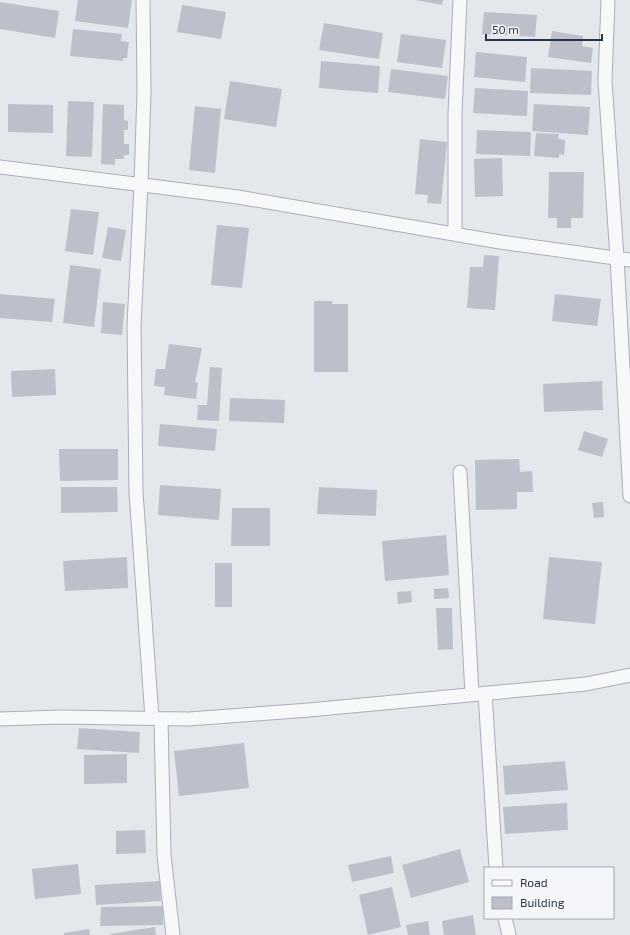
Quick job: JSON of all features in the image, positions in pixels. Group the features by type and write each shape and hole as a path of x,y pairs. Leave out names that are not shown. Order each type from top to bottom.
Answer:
{"street":[{"path":"143,0 144,91 134,325 136,492 157,718 164,855 172,935"},
{"path":"456,234 455,113 460,0"},
{"path":"608,0 606,81 624,259 630,496"},
{"path":"0,167 238,197 456,234 624,259"},
{"path":"460,472 496,867"},
{"path":"0,719 60,717 189,719 309,710 586,684 630,675"},
{"path":"505,919 509,935"}],"building":[{"path":"78,0 132,0 128,28 75,21"},
{"path":"416,0 443,0 442,5"},
{"path":"0,2 59,11 55,38 0,29"},
{"path":"182,5 226,12 221,39 177,32"},
{"path":"484,12 537,15 535,37 482,34"},
{"path":"324,23 383,33 379,59 319,50"},
{"path":"73,29 122,34 121,41 129,42 127,58 123,58 123,61 70,56"},
{"path":"552,31 583,36 582,46 593,48 591,63 548,57"},
{"path":"401,34 446,40 442,68 397,62"},
{"path":"476,52 527,57 525,82 474,77"},
{"path":"321,61 380,66 378,93 319,88"},
{"path":"531,68 592,71 591,95 530,93"},
{"path":"391,69 448,76 445,99 388,92"},
{"path":"230,81 282,89 276,127 224,119"},
{"path":"475,88 528,91 527,116 473,113"},
{"path":"68,101 94,102 92,157 66,156"},
{"path":"8,104 53,105 53,133 8,132"},
{"path":"103,104 124,105 124,120 128,121 128,130 124,130 124,144 129,144 129,155 124,155 124,159 115,159 115,165 101,164"},
{"path":"534,104 590,107 588,135 532,131"},
{"path":"195,106 221,109 215,173 189,170"},
{"path":"477,130 531,132 530,156 476,154"},
{"path":"536,133 559,134 558,139 565,140 564,155 559,154 559,158 534,156"},
{"path":"420,139 447,142 441,204 427,203 428,195 415,194"},
{"path":"502,158 503,196 475,197 474,159"},
{"path":"549,172 584,172 583,218 571,218 571,228 557,228 557,218 548,218"},
{"path":"71,209 99,212 93,255 65,251"},
{"path":"217,225 249,228 242,288 211,285"},
{"path":"108,227 126,230 121,261 102,258"},
{"path":"484,255 499,256 495,310 467,308 470,267 483,267"},
{"path":"70,265 101,269 94,327 63,323"},
{"path":"0,294 55,299 52,322 0,318"},
{"path":"555,294 601,299 597,326 552,321"},
{"path":"314,301 333,301 332,304 348,304 348,372 314,372"},
{"path":"103,302 125,304 122,335 101,333"},
{"path":"169,344 202,348 195,382 198,383 196,399 164,395 165,387 154,386 156,369 165,369"},
{"path":"210,367 222,368 219,421 197,420 198,405 207,405"},
{"path":"55,369 56,395 12,397 11,371"},
{"path":"602,381 603,410 544,412 543,384"},
{"path":"230,398 285,400 284,423 229,421"},
{"path":"160,424 217,429 215,451 158,446"},
{"path":"584,431 608,439 602,457 578,450"},
{"path":"59,449 118,449 118,480 60,481"},
{"path":"519,459 520,472 532,471 533,492 517,492 517,509 476,510 475,460"},
{"path":"160,485 221,489 219,520 158,515"},
{"path":"61,487 117,487 118,512 61,513"},
{"path":"319,487 377,490 376,516 317,514"},
{"path":"603,502 604,517 594,518 592,503"},
{"path":"232,508 270,508 270,546 231,546"},
{"path":"446,535 449,575 385,581 382,541"},
{"path":"127,557 128,588 65,591 63,561"},
{"path":"549,557 602,562 595,624 543,619"},
{"path":"215,563 232,563 232,607 215,607"},
{"path":"448,588 449,598 434,599 434,589"},
{"path":"411,591 412,602 398,604 397,592"},
{"path":"436,608 452,608 453,649 438,650"},
{"path":"79,728 140,732 139,753 77,749"},
{"path":"244,743 249,788 179,796 174,751"},
{"path":"127,754 127,783 84,784 84,755"},
{"path":"565,761 568,790 505,795 503,766"},
{"path":"567,803 568,830 505,834 503,807"},
{"path":"145,830 146,853 116,854 116,831"},
{"path":"460,849 469,882 411,898 402,865"},
{"path":"391,856 394,873 352,882 348,865"},
{"path":"78,864 81,894 35,899 32,869"},
{"path":"160,881 161,901 96,905 95,885"},
{"path":"392,887 401,927 368,935 359,895"},
{"path":"163,906 163,925 100,926 101,907"},
{"path":"473,915 476,935 444,935 442,921"},
{"path":"428,921 430,935 408,935 406,925"},
{"path":"155,927 156,935 110,935 110,934"},
{"path":"89,929 90,935 64,935 64,933"}]}
